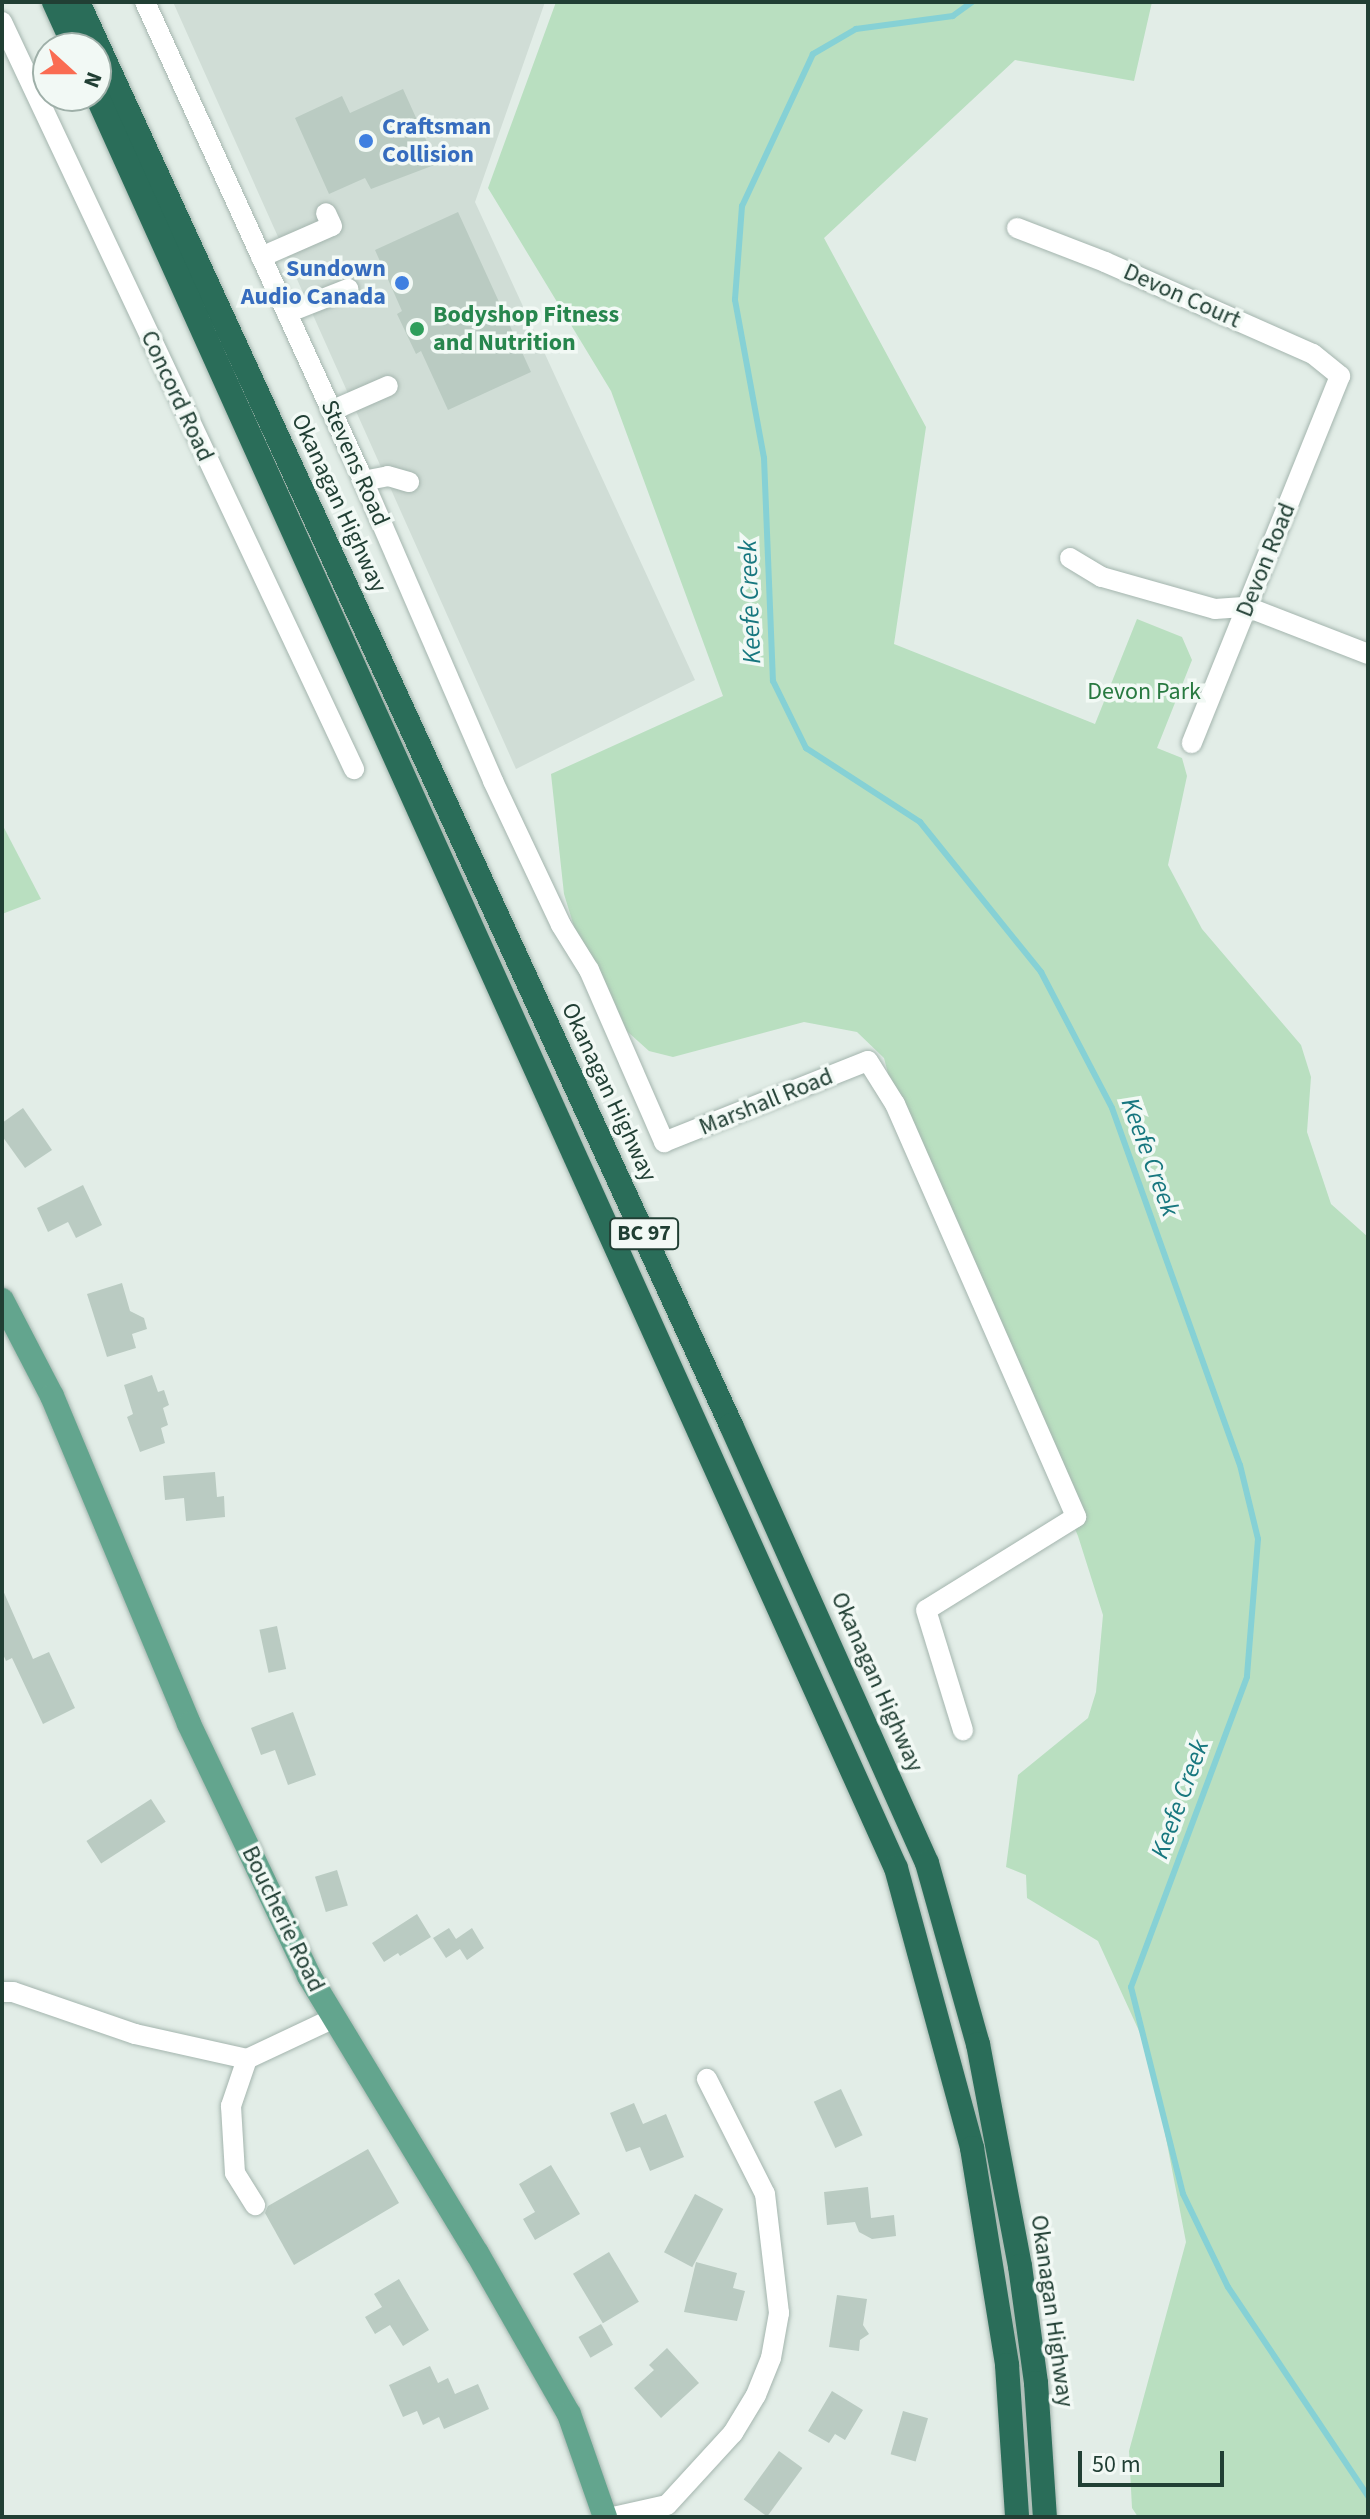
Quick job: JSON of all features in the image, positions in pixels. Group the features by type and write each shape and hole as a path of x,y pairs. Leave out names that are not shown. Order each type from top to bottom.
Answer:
{"highway":[{"path":"54,2 68,32"},
{"name":"Okanagan Highway","path":"78,2 731,1425 927,1863 978,2044 1020,2266 1036,2383 1045,2517"},
{"name":"BC 97","path":"104,112 896,1868 972,2148 1007,2365 1017,2517"}],"main road":[{"name":"Boucherie Road","path":"2,1300 52,1396 189,1724 309,1976 469,2239 569,2414 605,2517"}],"street":[{"name":"Stevens Road","path":"145,2 363,481 493,781 561,925 589,970 664,1142"},
{"name":"Concord Road","path":"2,22 354,769"},
{"path":"261,257 332,226 326,213"},
{"name":"Devon Court","path":"1017,228 1105,262 1313,354 1340,376"},
{"path":"287,313 348,289"},
{"name":"Devon Road","path":"1192,743 1340,376"},
{"path":"331,411 388,386"},
{"path":"363,481 388,476 409,482"},
{"path":"1070,558 1102,577 1215,609 1247,607 1368,654"},
{"name":"Marshall Road","path":"664,1142 868,1061 895,1104 1076,1517 926,1610 963,1730"},
{"path":"2,1992 13,1992 135,2034 247,2059 334,2018"},
{"path":"247,2059 231,2106 235,2173 255,2205"},
{"path":"613,2517 667,2505 733,2433 756,2395 771,2358 779,2313 765,2194 707,2079"}],"shaded area":[{"path":"173,2 545,2 475,202 695,680 516,769"}],"green space":[{"name":"Devon Park","path":"556,2 1152,2 1134,81 1015,60 824,238 926,427 894,644 1095,724 1137,619 1182,637 1192,660 1157,748 1182,758 1187,776 1168,865 1202,929 1301,1045 1311,1077 1307,1132 1331,1204 1368,1237 1368,2517 1138,2517 1132,2508 1129,2451 1186,2242 1150,2055 1098,1941 1027,1898 1026,1875 1006,1867 1018,1775 1088,1718 1096,1692 1103,1615 1078,1536 900,1120 884,1058 857,1032 804,1022 673,1057 649,1051 598,1005 564,894 551,774 723,696 611,391 488,188"},
{"path":"2,824 41,899 2,914"}],"building":[{"name":"Craftsman Collision","path":"403,89 437,164 371,189 365,178 329,194 295,118 342,96 350,113"},
{"path":"458,212 531,372 448,410 421,351 416,354 397,314 402,311 375,250"},
{"path":"23,1108 52,1150 25,1168 2,1136 2,1123"},
{"path":"83,1185 102,1225 76,1238 68,1222 48,1232 37,1208"},
{"path":"122,1283 130,1311 144,1318 147,1329 132,1334 136,1348 107,1357 87,1294"},
{"path":"152,1375 158,1392 164,1390 169,1405 163,1408 168,1425 161,1428 165,1443 140,1452 127,1417 133,1414 124,1385"},
{"path":"215,1472 217,1497 224,1496 225,1517 186,1521 184,1498 165,1500 163,1476"},
{"path":"2,1588 33,1659 49,1652 75,1708 43,1724 12,1658 6,1661 2,1652"},
{"path":"277,1626 286,1669 269,1673 259,1630"},
{"path":"293,1712 316,1775 288,1785 275,1750 261,1755 251,1728"},
{"path":"151,1799 166,1822 101,1864 86,1841"},
{"path":"337,1870 348,1905 326,1912 315,1877"},
{"path":"417,1914 431,1937 384,1962 372,1943"},
{"path":"449,1928 456,1939 472,1928 484,1948 467,1960 460,1949 446,1958 433,1938"},
{"path":"841,2089 863,2135 835,2148 814,2102"},
{"path":"634,2103 643,2124 666,2114 684,2157 650,2171 640,2147 626,2152 610,2113"},
{"path":"368,2149 399,2203 294,2265 265,2213 268,2206"},
{"path":"551,2165 580,2214 535,2240 523,2219 535,2212 519,2184"},
{"path":"868,2187 871,2218 894,2215 896,2236 872,2239 859,2232 855,2222 827,2225 824,2192"},
{"path":"695,2194 723,2209 692,2267 664,2252"},
{"path":"609,2252 639,2302 603,2323 573,2274"},
{"path":"696,2262 737,2273 733,2288 745,2291 737,2321 684,2312"},
{"path":"399,2279 429,2330 403,2346 390,2325 375,2334 365,2317 382,2307 374,2294"},
{"path":"837,2295 867,2299 863,2325 869,2334 860,2340 859,2351 829,2347"},
{"path":"601,2324 613,2345 590,2358 578,2337"},
{"path":"667,2348 699,2383 661,2418 634,2388 654,2370 649,2365"},
{"path":"430,2366 438,2383 448,2378 455,2394 478,2384 489,2409 444,2429 439,2417 423,2425 417,2411 403,2417 389,2385"},
{"path":"832,2391 863,2410 845,2440 835,2434 829,2443 808,2431"},
{"path":"903,2411 928,2418 916,2461 891,2454"},
{"path":"779,2451 802,2468 767,2517 744,2500"}],"waterway":[{"name":"Keefe Creek","path":"972,2 953,16 856,29 813,54 742,206 735,300 764,458 773,681 806,748 920,822 1041,972 1112,1108 1240,1465 1258,1539 1247,1677 1131,1987 1183,2194 1228,2287 1368,2496"}],"place":[{"name":"Craftsman Collision","path":"366,141"},
{"name":"Sundown Audio Canada","path":"402,283"},
{"name":"Bodyshop Fitness and Nutrition","path":"417,329"}]}
